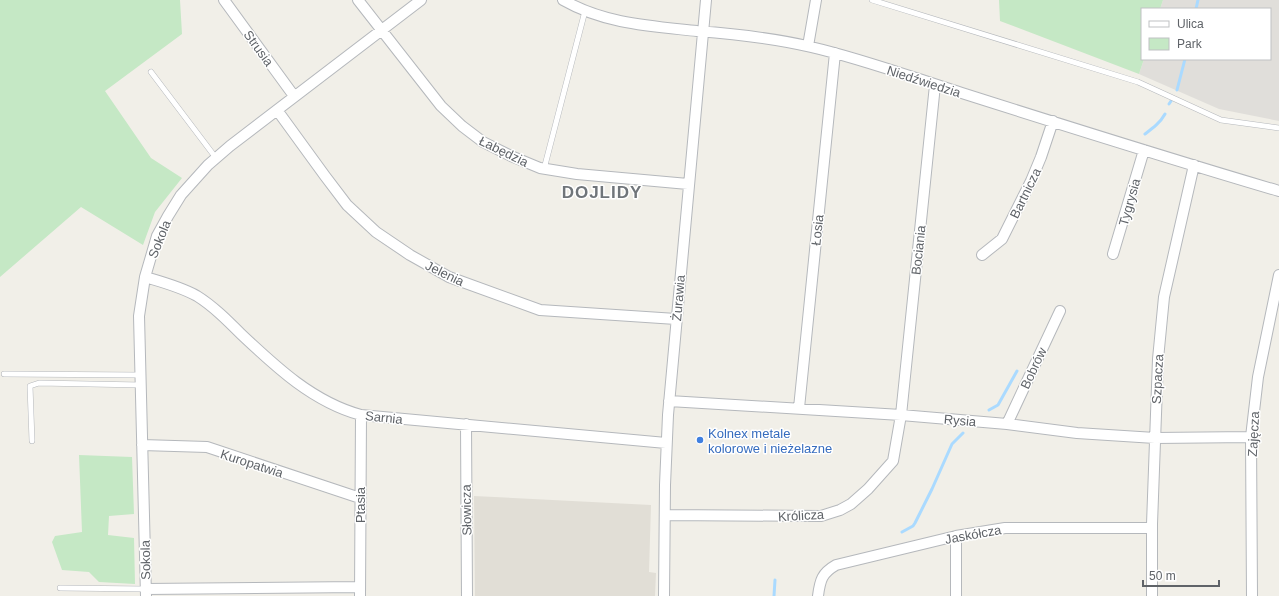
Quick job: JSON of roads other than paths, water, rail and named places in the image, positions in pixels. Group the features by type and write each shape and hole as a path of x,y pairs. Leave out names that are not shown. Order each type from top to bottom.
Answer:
{"street":[{"name":"Strusia","path":"224,0 294,96"},
{"name":"Łabędzia","path":"358,0 441,106 462,126 483,142 511,156 544,169 577,174 688,184"},
{"name":"Sokola","path":"146,593 139,316 145,277 157,236 181,195 216,158 294,96 421,0"},
{"name":"Niedźwiedzia","path":"563,0 585,11 608,19 638,25 774,39 835,53 1194,166 1279,191"},
{"name":"Żurawia","path":"664,596 666,444 669,401 706,0"},
{"path":"808,46 816,0"},
{"name":"Łosia","path":"799,408 835,53"},
{"name":"Bociania","path":"901,415 934,84"},
{"name":"Jelenia","path":"277,110 347,205 376,232 410,255 449,277 540,310 676,319"},
{"name":"Bartnicza","path":"982,255 1002,239 1031,181 1053,121"},
{"name":"Tygrysia","path":"1113,254 1144,150"},
{"name":"Szpacza","path":"1152,596 1152,528 1158,359 1164,297 1194,166"},
{"name":"Zajęcza","path":"1252,596 1251,437 1258,377 1279,274"},
{"name":"Sarnia","path":"145,277 196,296 215,309 260,352 303,387 314,395 339,408 361,415 666,444"},
{"name":"Bobrów","path":"1007,424 1060,311"},
{"name":"Rysia","path":"669,401 901,415 1007,424 1077,433 1155,438 1251,437"},
{"name":"Ptasia","path":"360,592 361,415"},
{"name":"Królicza","path":"665,516 821,516 840,510 851,504 868,489 894,461 901,415"},
{"name":"Słowicza","path":"466,424 467,596"},
{"name":"Kuropatwia","path":"142,445 207,447 360,498"},
{"name":"Jaskółcza","path":"818,596 819,582 826,571 836,565 956,536 1004,528 1152,528"},
{"path":"956,536 956,596"},
{"path":"146,593 360,592"}],"lane":[{"path":"872,0 1138,82 1221,120 1279,128"},
{"path":"544,169 585,11"},
{"path":"151,72 216,158"},
{"path":"4,374 140,380"},
{"path":"32,442 30,386 39,383 140,380"},
{"path":"60,588 146,593"}],"waterway":[{"path":"1196,8 1198,0"},
{"path":"1177,90 1185,60"},
{"path":"1145,134 1159,123 1165,114"},
{"path":"989,410 998,405 1017,371"},
{"path":"902,532 913,526 915,523 952,444 963,433"},
{"path":"774,596 775,580"}],"place":[{"name":"Kolnex metale kolorowe i nieżelazne","path":"700,440"}],"district":[{"name":"DOJLIDY","path":"602,192"}]}
